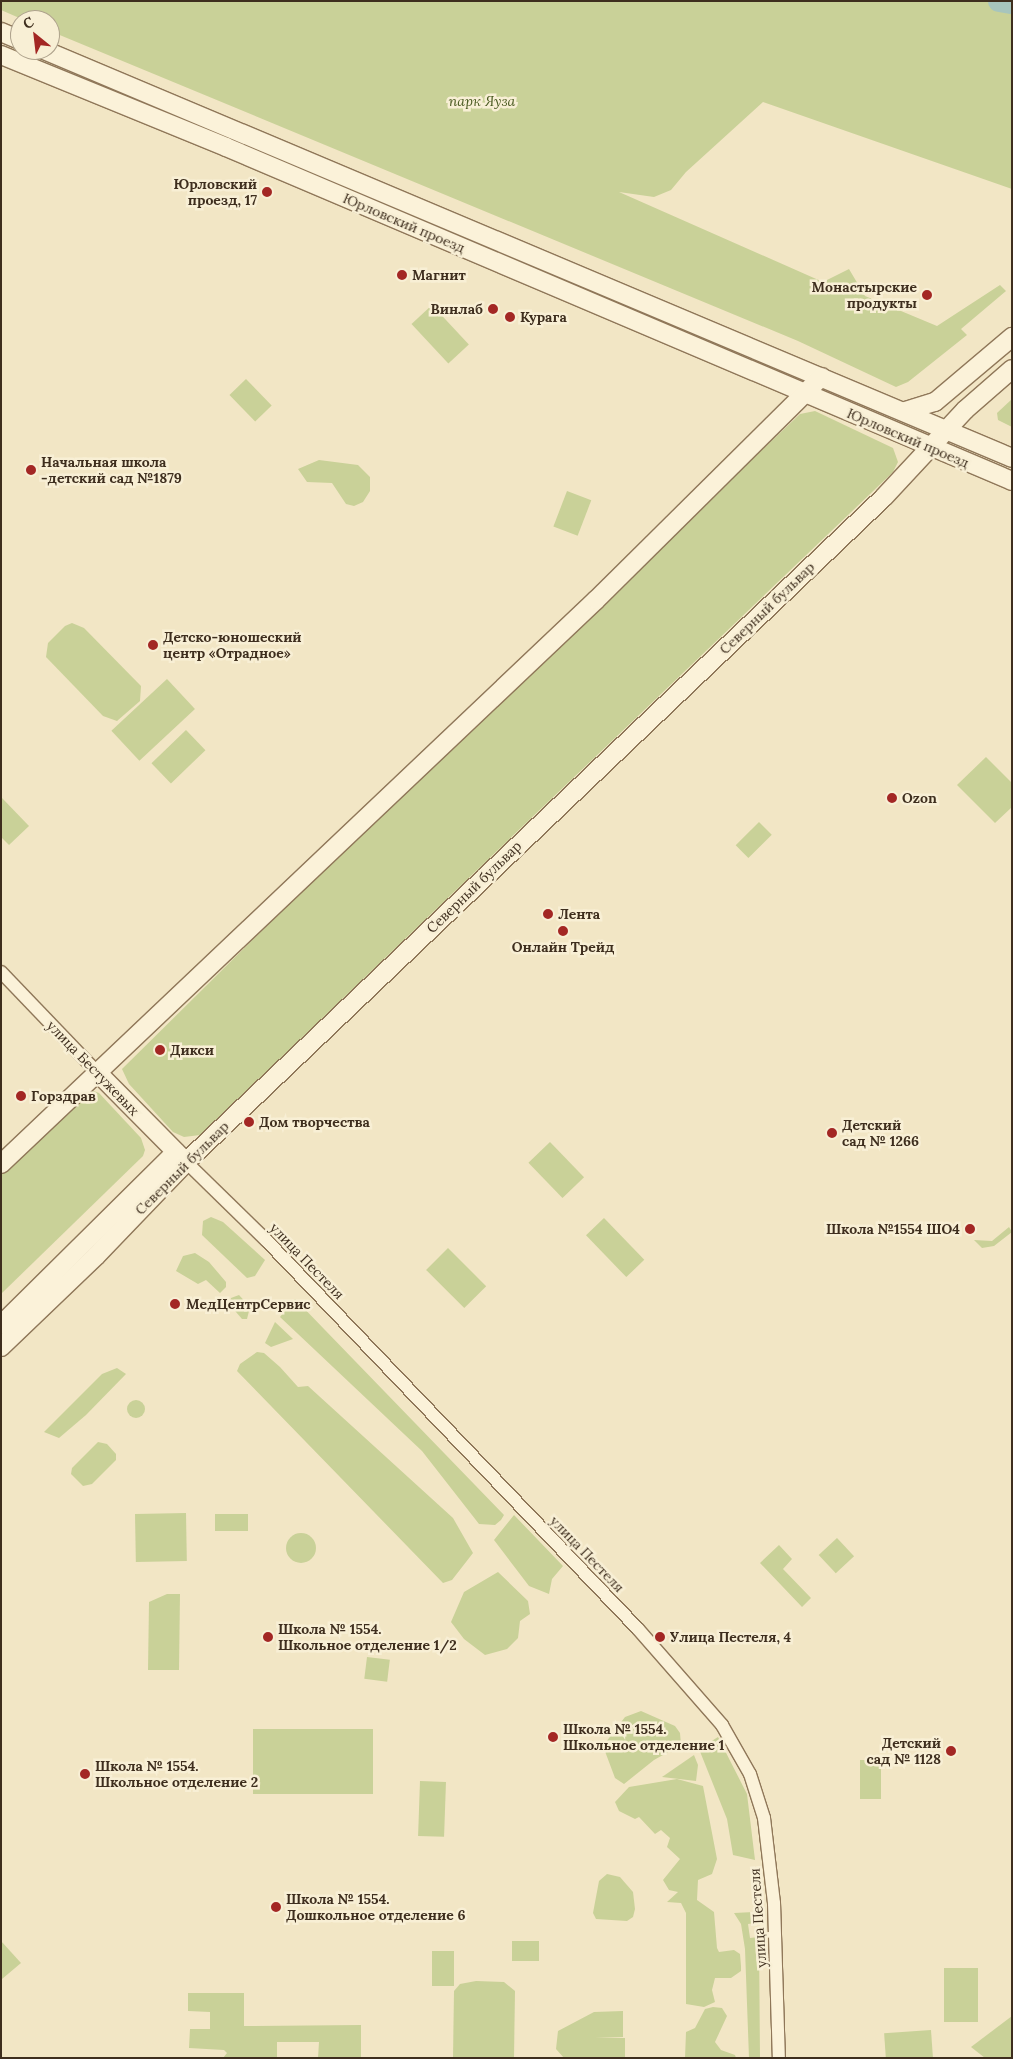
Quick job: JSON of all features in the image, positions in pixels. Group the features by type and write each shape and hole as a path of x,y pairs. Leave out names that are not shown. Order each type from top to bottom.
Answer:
{"main road":[{"name":"Юрловский проезд","path":"1,55 226,146 1012,481"},
{"name":"Юрловский проезд","path":"60,57 905,411 1012,458"},
{"path":"905,411 935,402 1012,337"},
{"name":"Северный бульвар","path":"1,1325 933,448 965,410 1012,368"},
{"path":"1,1164 589,606 821,377"},
{"name":"улица Бестужевых","path":"98,1074 181,1157"},
{"name":"Северный бульвар","path":"1,1347 96,1256 181,1157"}],"street":[{"name":"улица Бестужевых","path":"1,972 98,1074"},
{"name":"улица Пестеля","path":"181,1157 260,1233 638,1629 722,1725 750,1774 764,1818 774,1903 779,2058"}],"green space":[{"name":"парк Яуза","path":"1,1 1012,1 1012,189 763,102 686,172 671,190 654,197 619,192 823,282 849,269 865,296 937,326 1000,285 1006,291 961,329 967,335 908,382 896,387 798,341 60,35 60,10 10,10 10,14 1,10"},
{"path":"432,305 469,344 448,364 412,324"},
{"path":"246,379 272,406 255,422 229,395"},
{"path":"1012,399 1012,427 998,420 997,413"},
{"path":"815,411 893,448 898,462 893,472 200,1135 184,1137 173,1132 129,1084 122,1069 459,736 800,414"},
{"path":"319,460 358,465 370,477 370,491 363,502 354,506 346,504 332,483 307,482 298,469"},
{"path":"567,491 591,500 578,536 553,526"},
{"path":"72,623 84,628 141,686 140,701 117,721 103,716 46,657 48,643 65,626"},
{"path":"167,679 195,709 139,761 111,731"},
{"path":"186,730 205,750 171,783 151,763"},
{"path":"986,757 1012,783 1012,807 995,823 957,785"},
{"path":"2,798 29,826 9,845 1,837"},
{"path":"759,822 772,835 748,858 736,845"},
{"path":"91,1090 99,1093 141,1138 145,1150 143,1156 1,1294 1,1174"},
{"path":"550,1142 584,1177 562,1198 528,1163"},
{"path":"211,1217 223,1222 265,1260 255,1276 247,1278 202,1235 203,1221"},
{"path":"604,1218 644,1260 626,1277 586,1235"},
{"path":"1009,1227 1012,1232 994,1246 982,1248 974,1240 992,1241"},
{"path":"448,1248 486,1286 464,1308 426,1270"},
{"path":"195,1253 209,1262 226,1282 226,1287 220,1293 206,1280 198,1284 176,1271 183,1256"},
{"path":"239,1295 250,1307 247,1319 242,1319 230,1305 231,1298"},
{"path":"295,1299 504,1515 501,1520 495,1525 479,1524 422,1451 280,1317"},
{"path":"275,1322 293,1339 271,1347 265,1343"},
{"path":"257,1352 264,1353 298,1387 308,1386 453,1518 473,1553 452,1580 443,1583 237,1371 240,1364"},
{"path":"117,1368 126,1374 86,1415 59,1438 44,1432 102,1374"},
{"path":"136,1400 144,1405 145,1409 140,1417 136,1418 128,1413 127,1409 132,1401"},
{"path":"98,1442 107,1444 116,1454 116,1460 92,1484 83,1486 71,1474 72,1468"},
{"path":"186,1513 187,1561 136,1562 135,1514"},
{"path":"215,1514 248,1514 248,1531 215,1531"},
{"path":"514,1515 563,1566 552,1579 549,1594 529,1586 494,1540"},
{"path":"301,1533 307,1534 315,1542 315,1554 307,1562 301,1563 295,1562 287,1554 286,1548 287,1542 295,1534"},
{"path":"837,1538 854,1556 836,1573 819,1555"},
{"path":"779,1545 792,1559 783,1569 811,1598 802,1607 760,1563"},
{"path":"498,1572 528,1601 530,1614 520,1621 518,1638 507,1649 485,1655 464,1639 451,1622 464,1592"},
{"path":"167,1594 180,1594 179,1670 148,1670 149,1602"},
{"path":"367,1657 390,1660 387,1682 364,1679"},
{"path":"641,1711 675,1726 680,1733 681,1745 654,1760 624,1784 615,1778 603,1746 625,1717"},
{"path":"253,1729 373,1729 373,1794 253,1794"},
{"path":"718,1737 747,1794 755,1860 733,1855 727,1819 699,1749"},
{"path":"694,1755 698,1765 696,1781 662,1777"},
{"path":"860,1760 881,1760 881,1799 860,1799"},
{"path":"677,1779 703,1786 717,1859 712,1874 698,1880 697,1900 714,1912 719,1952 734,1950 740,1954 741,1971 731,1978 715,1978 712,1990 715,2002 704,2007 686,2004 686,1913 681,1903 667,1902 678,1892 669,1890 663,1880 680,1859 667,1847 670,1838 661,1830 655,1834 639,1817 635,1819 619,1811 615,1802 629,1787"},
{"path":"420,1781 446,1782 444,1837 418,1836"},
{"path":"607,1874 620,1877 633,1892 635,1909 633,1917 627,1921 596,1919 593,1913 599,1881"},
{"path":"754,1912 755,1923 748,1924 750,1938 759,1937 760,2058 749,2058 745,1949 741,1924 734,1913"},
{"path":"1,1941 21,1963 2,1979 1,1978"},
{"path":"512,1941 539,1941 539,1961 512,1961"},
{"path":"432,1951 454,1951 454,1986 432,1986"},
{"path":"944,1968 978,1968 978,2022 944,2022"},
{"path":"476,1981 504,1982 515,1991 514,2058 453,2058 454,1991 460,1984"},
{"path":"188,1993 244,1993 244,2026 361,2025 361,2058 318,2058 319,2042 277,2042 277,2058 223,2058 227,2053 224,2050 189,2048 190,2029 210,2029 210,2012 188,2011"},
{"path":"713,2007 722,2008 727,2016 715,2042 721,2050 735,2055 736,2058 685,2058 686,2032 695,2028 705,2009"},
{"path":"623,2011 623,2037 595,2038 625,2038 625,2058 564,2058 556,2049 558,2031 594,2012"},
{"path":"1012,2016 1012,2058 985,2058 971,2047"},
{"path":"931,2030 933,2058 886,2058 884,2033"}],"waterway":[{"path":"999,1 1012,3"}],"place":[{"name":"Юрловский проезд, 17","path":"267,192"},
{"name":"Магнит","path":"402,275"},
{"name":"Монастырские продукты","path":"927,295"},
{"name":"Винлаб","path":"493,309"},
{"name":"Курага","path":"510,317"},
{"name":"Начальная школа -детский сад №1879","path":"31,470"},
{"name":"Детско-юношеский центр «Отрадное»","path":"153,645"},
{"name":"Ozon","path":"892,798"},
{"name":"Лента","path":"548,914"},
{"name":"Онлайн Трейд","path":"563,931"},
{"name":"Дикси","path":"160,1050"},
{"name":"Горздрав","path":"21,1096"},
{"name":"Дом творчества","path":"249,1122"},
{"name":"Детский сад № 1266","path":"832,1133"},
{"name":"Школа №1554 ШО4","path":"970,1229"},
{"name":"МедЦентрСервис","path":"175,1304"},
{"name":"Школа № 1554. Школьное отделение 1/2","path":"268,1637"},
{"name":"Улица Пестеля, 4","path":"660,1637"},
{"name":"Школа № 1554. Школьное отделение 1","path":"553,1737"},
{"name":"Детский сад № 1128","path":"951,1751"},
{"name":"Школа № 1554. Школьное отделение 2","path":"85,1774"},
{"name":"Школа № 1554. Дошкольное отделение 6","path":"276,1907"}]}
